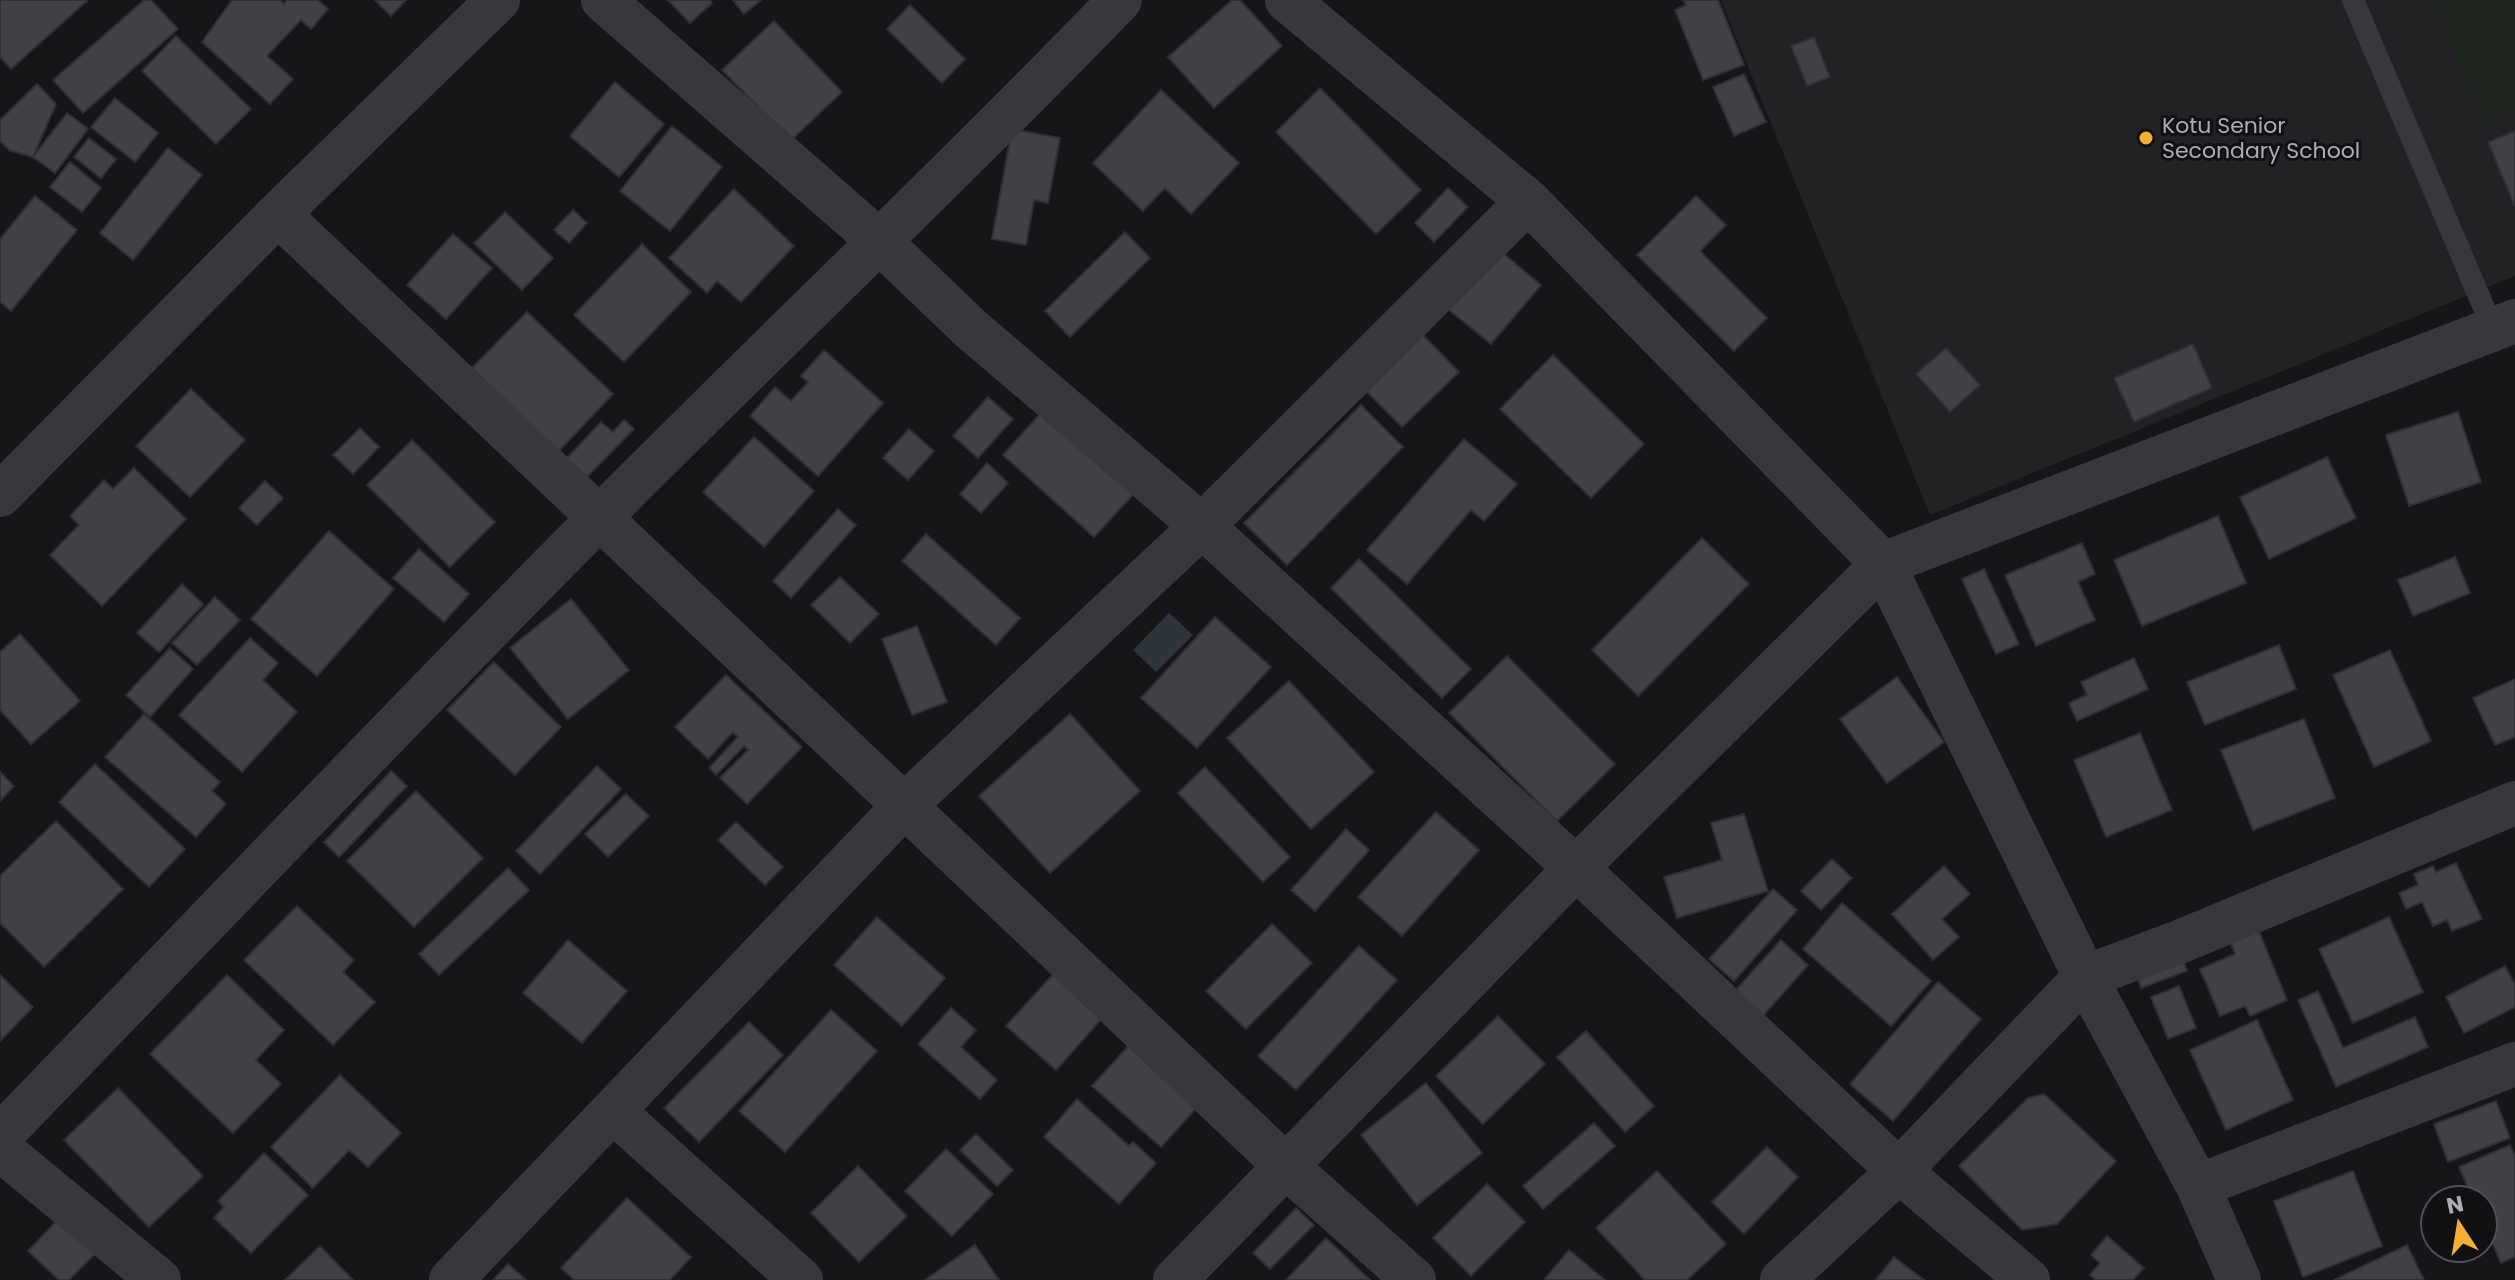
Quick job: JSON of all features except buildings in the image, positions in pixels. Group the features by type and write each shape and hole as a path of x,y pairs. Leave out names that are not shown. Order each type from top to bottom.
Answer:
{"street":[{"path":"0,495 278,214 498,0"},
{"path":"603,0 878,240 971,329 1202,526 1576,868 1899,1171 2028,1280"},
{"path":"0,1136 600,517 878,240 987,137 1120,0"},
{"path":"1287,0 1528,201 1883,564 2085,977 2198,1186 2239,1280"},
{"path":"451,1280 906,804 1202,526 1528,201"},
{"path":"278,214 1288,1168 1414,1280"},
{"path":"1175,1280 1288,1168 1576,868 1883,564 2504,325"},
{"path":"1782,1280 1899,1171 2085,977 2515,803"},
{"path":"2198,1186 2515,1064"},
{"path":"613,1111 801,1280"},
{"path":"0,1149 134,1272"}],"lane":[{"path":"2353,0 2504,325"}],"shaded area":[{"name":"Kotu Senior Secondary School","path":"1721,0 2515,0 2515,276 1930,515"},
{"path":"2433,0 2515,0 2515,117 2485,129"},
{"path":"1169,613 1193,635 1156,672 1133,650"}],"place":[{"name":"Kotu Senior Secondary School","path":"2146,138"}]}
